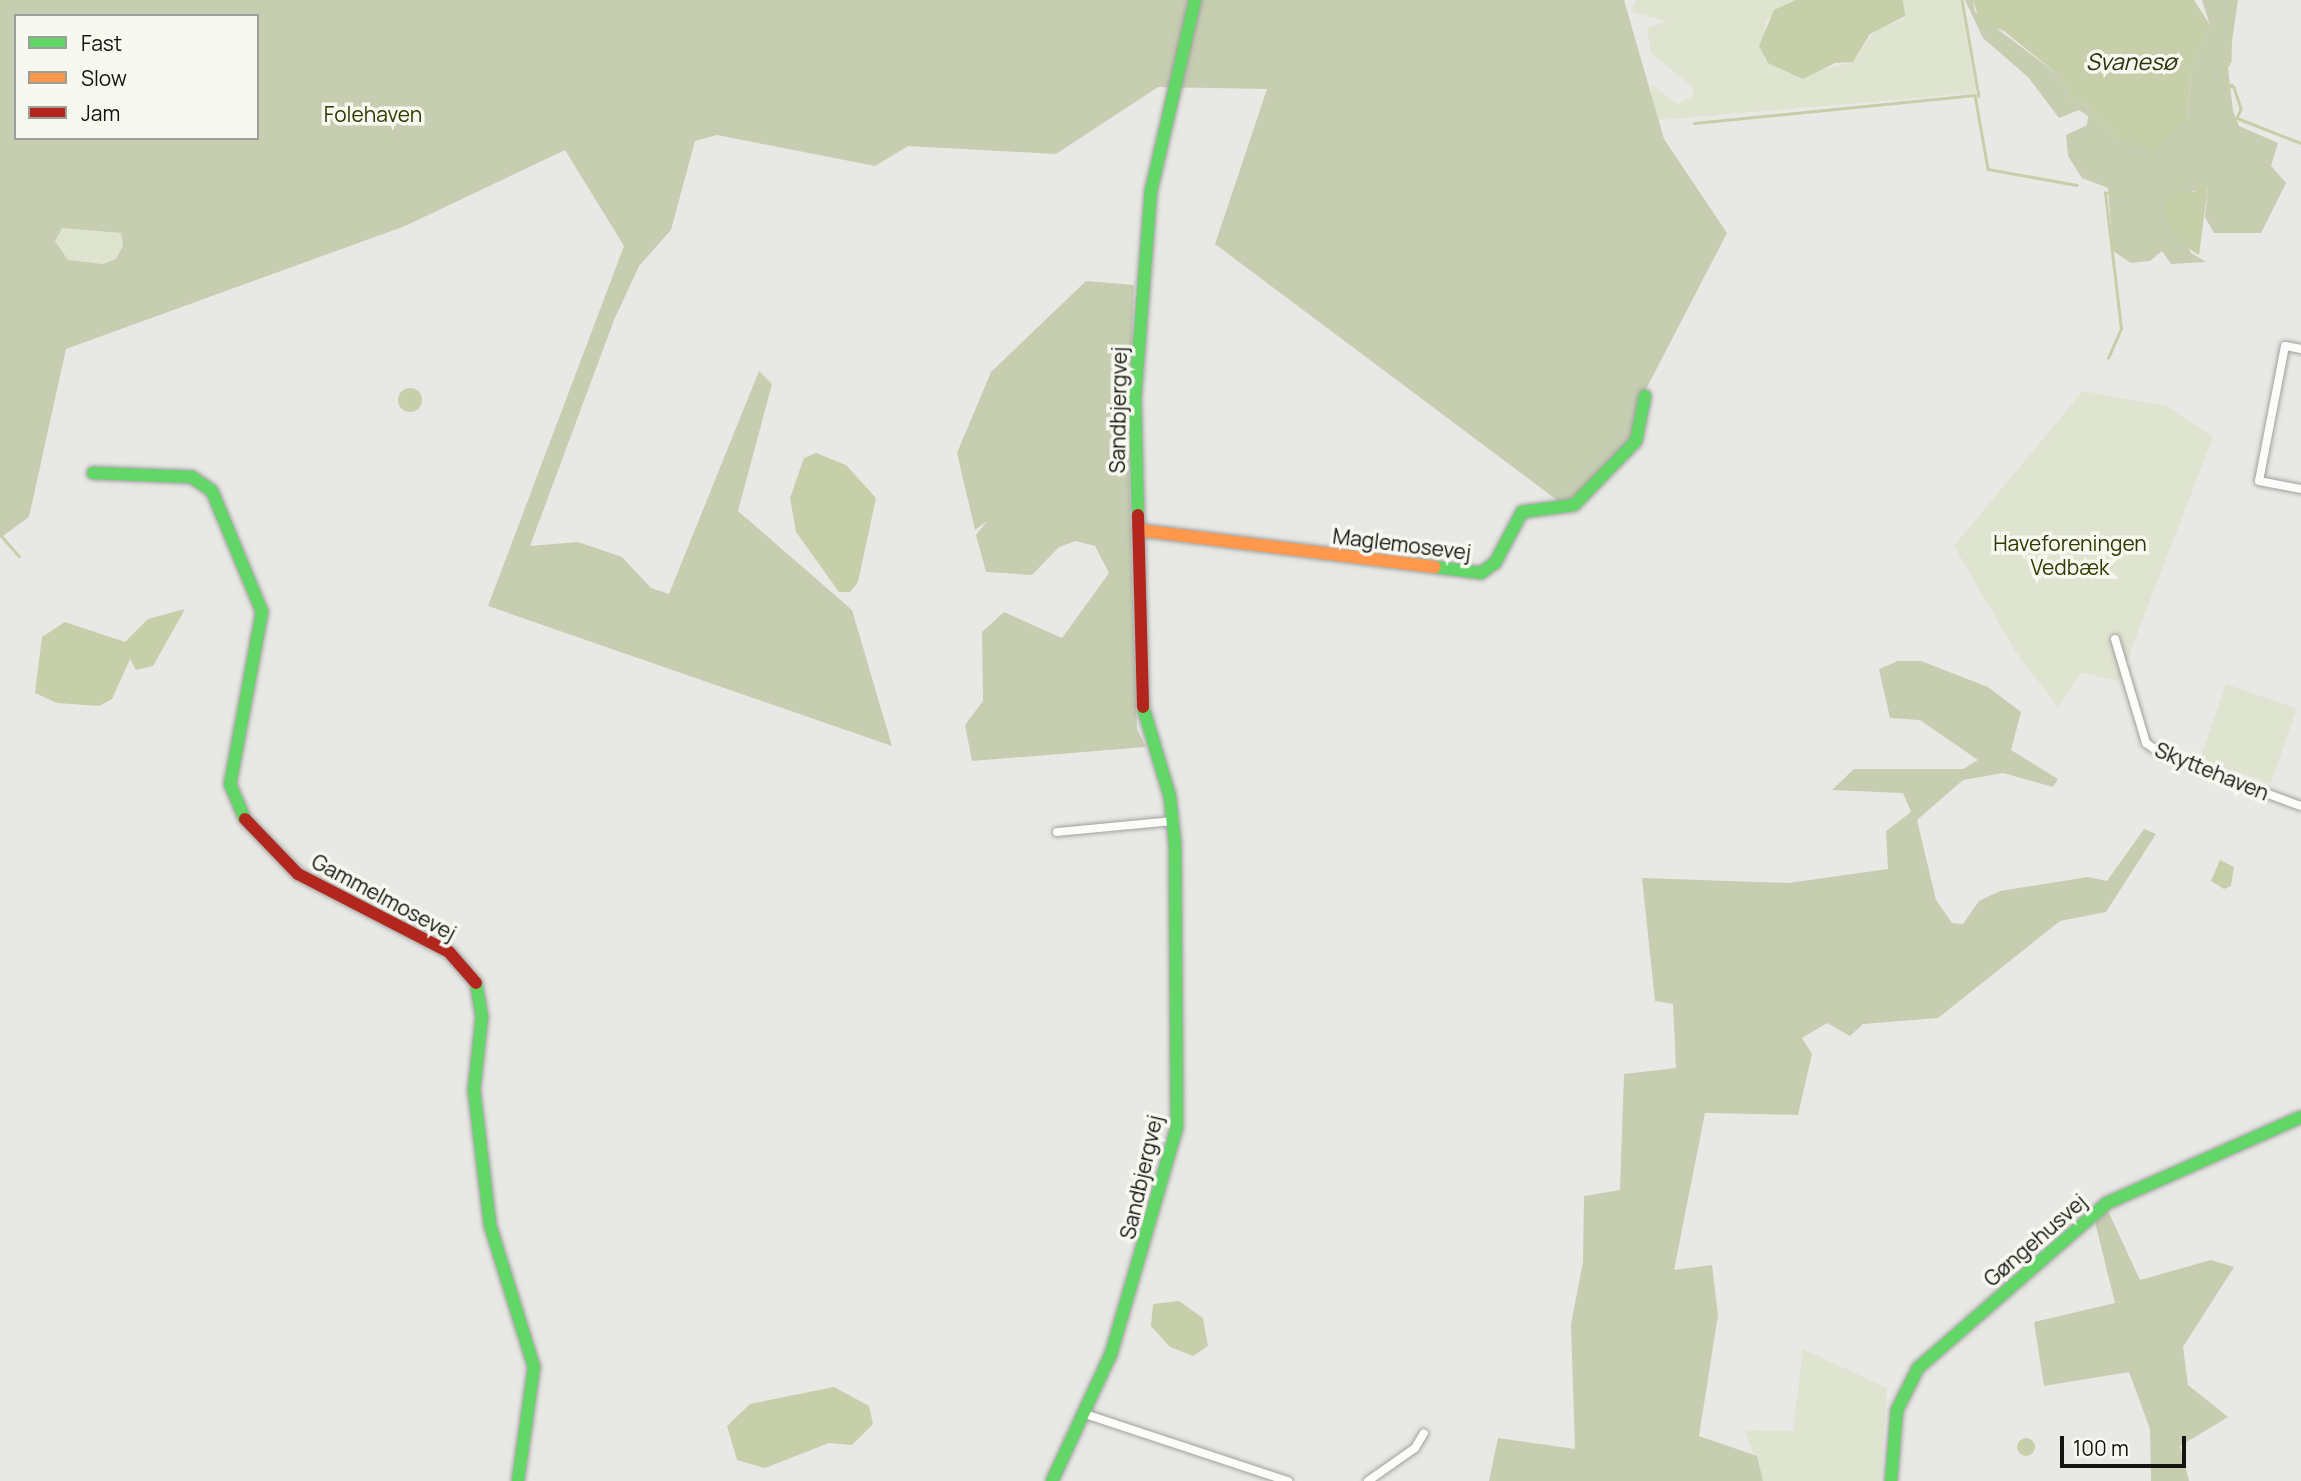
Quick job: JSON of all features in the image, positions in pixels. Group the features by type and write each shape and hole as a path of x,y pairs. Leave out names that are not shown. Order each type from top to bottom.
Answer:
{"street":[{"name":"Sandbjergvej","path":"1052,1481 1085,1414 1136,1279 1177,1127 1174,821 1142,702 1135,398 1143,258 1155,169 1195,0"},
{"path":"2301,349 2285,346 2259,481 2301,489"},
{"name":"Maglemosevej","path":"1138,530 1481,573 1496,563 1522,512 1574,505 1636,441 1645,396"},
{"name":"Gammelmosevej","path":"93,473 192,477 212,491 262,611 230,784 246,822 298,874 449,952 475,978 482,1016 474,1090 490,1225 534,1367 518,1481"},
{"name":"Skyttehaven","path":"2115,639 2146,743 2163,755 2301,806"},
{"path":"1057,832 1174,821"},
{"name":"Gøngehusvej","path":"1891,1481 1897,1410 1918,1368 2107,1203 2301,1117"},
{"path":"1085,1414 1288,1481"},
{"path":"1368,1481 1415,1448 1424,1433"}],"green space":[{"name":"Folehaven","path":"0,0 1624,0 1664,139 1727,233 1643,395 1633,439 1565,506 1215,244 1267,89 1158,87 1056,154 908,146 875,166 717,135 695,141 671,230 639,266 614,320 530,546 578,542 622,557 651,588 669,594 759,371 772,384 738,511 852,610 892,746 488,606 624,246 565,150 405,226 66,349 29,517 0,538","holes":["62,228 121,233 123,246 116,259 103,264 68,260 55,241"]},
{"path":"1636,0 1796,0 1765,22 1773,65 1812,72 1853,62 1875,30 1904,19 1903,0 1960,0 1976,93 1649,121 1652,84 1677,104 1693,96 1692,87 1651,53 1647,28 1667,21 1631,12"},
{"path":"1965,0 1973,0 1975,12 2061,77 2070,97 2088,106 2119,139 2187,118 2192,67 2210,25 2202,0 2238,0 2228,68 2233,111 2239,126 2278,143 2271,166 2286,183 2261,233 2214,233 2205,217 2208,186 2171,199 2171,218 2191,253 2206,262 2171,264 2162,251 2150,261 2131,263 2113,251 2108,188 2082,178 2068,156 2066,135 2087,125 2088,116 2079,110 2059,118 2028,77 1983,38"},
{"path":"61,228 121,233 123,246 116,259 103,264 68,260 55,241"},
{"path":"1086,281 1134,285 1128,450 1137,729 1146,747 972,761 965,725 983,701 982,632 1004,612 1062,638 1109,573 1095,546 1076,541 1059,547 1032,575 986,572 976,535 987,521 975,530 957,453 991,372"},
{"name":"Haveforeningen Vedbæk","path":"2083,391 2166,406 2213,437 2119,681 2081,673 2058,707 2015,651 1954,546"},
{"path":"1898,661 1921,661 1988,687 2021,712 2011,750 2058,779 2053,787 2003,773 1963,780 1917,820 1936,900 1952,923 1963,924 1979,901 2000,891 2088,877 2107,881 2144,829 2156,834 2106,912 2060,921 1938,1018 1863,1024 1850,1036 1827,1023 1802,1038 1812,1054 1798,1115 1705,1113 1674,1270 1712,1265 1718,1315 1699,1436 1757,1456 1763,1481 1489,1481 1498,1438 1575,1449 1571,1324 1583,1262 1584,1196 1620,1190 1624,1074 1676,1068 1673,1004 1655,1001 1642,878 1788,883 1888,869 1886,831 1911,812 1903,793 1832,790 1854,769 1963,769 1978,760 1920,720 1890,718 1879,669"},
{"path":"2226,684 2297,708 2271,783 2200,759"},
{"path":"2108,1211 2140,1280 2211,1260 2234,1267 2183,1347 2188,1385 2228,1417 2180,1446 2189,1481 2151,1481 2150,1429 2129,1372 2044,1386 2034,1322 2115,1303 2095,1222"},
{"path":"1803,1349 1887,1388 1880,1481 1763,1481 1745,1430 1793,1431"}],"water":[{"path":"1796,0 1903,0 1905,16 1870,34 1853,62 1835,63 1803,79 1768,63 1759,46 1774,10"},
{"name":"Svanesø","path":"1973,0 2194,0 2210,25 2192,67 2187,118 2152,153 2119,139 2088,106 2070,97 2061,77 2004,31 1980,22"},
{"path":"2199,182 2208,186 2199,255 2178,242 2161,211 2170,192 2194,192"},
{"path":"410,388 419,391 422,400 419,409 410,412 401,409 398,400 401,391"},
{"path":"816,453 846,465 876,498 858,582 850,592 839,592 796,532 790,498 804,458"},
{"path":"185,609 153,666 136,670 130,659 112,699 99,706 57,703 35,693 42,637 65,622 125,642 148,619"},
{"path":"2220,860 2234,867 2231,886 2224,889 2211,881"},
{"path":"1179,1301 1203,1318 1208,1346 1193,1356 1170,1347 1151,1326 1153,1304"},
{"path":"834,1387 869,1406 873,1424 852,1445 829,1443 765,1468 737,1460 727,1426 750,1404"},
{"path":"2026,1438 2034,1443 2035,1447 2030,1455 2026,1456 2018,1451 2017,1447 2022,1439"}],"waterway":[{"path":"1962,0 1979,96"},
{"path":"2231,0 2230,61 2220,80 2234,87 2241,109 2237,118 2301,143"},
{"path":"2108,358 2121,329 2105,193 2129,193 2231,85"},
{"path":"1694,123 1975,95 1988,169 2077,185"},
{"path":"0,534 19,556"}],"traffic: fast":[{"path":"1138,515 1135,398 1151,191 1195,0"},
{"path":"1435,567 1481,573 1495,563 1522,512 1574,505 1636,441 1645,396"},
{"path":"93,473 192,477 212,491 262,612 230,784 245,819"},
{"path":"1052,1481 1111,1354 1177,1127 1175,844 1170,797 1143,707"},
{"path":"476,983 482,1016 474,1090 490,1225 534,1367 518,1481"},
{"path":"1891,1481 1897,1410 1918,1368 2107,1203 2301,1117"}],"traffic: slow":[{"path":"1138,530 1435,567"}],"traffic: jam":[{"path":"1138,515 1143,707"},
{"path":"245,819 298,874 449,952 476,983"}]}
